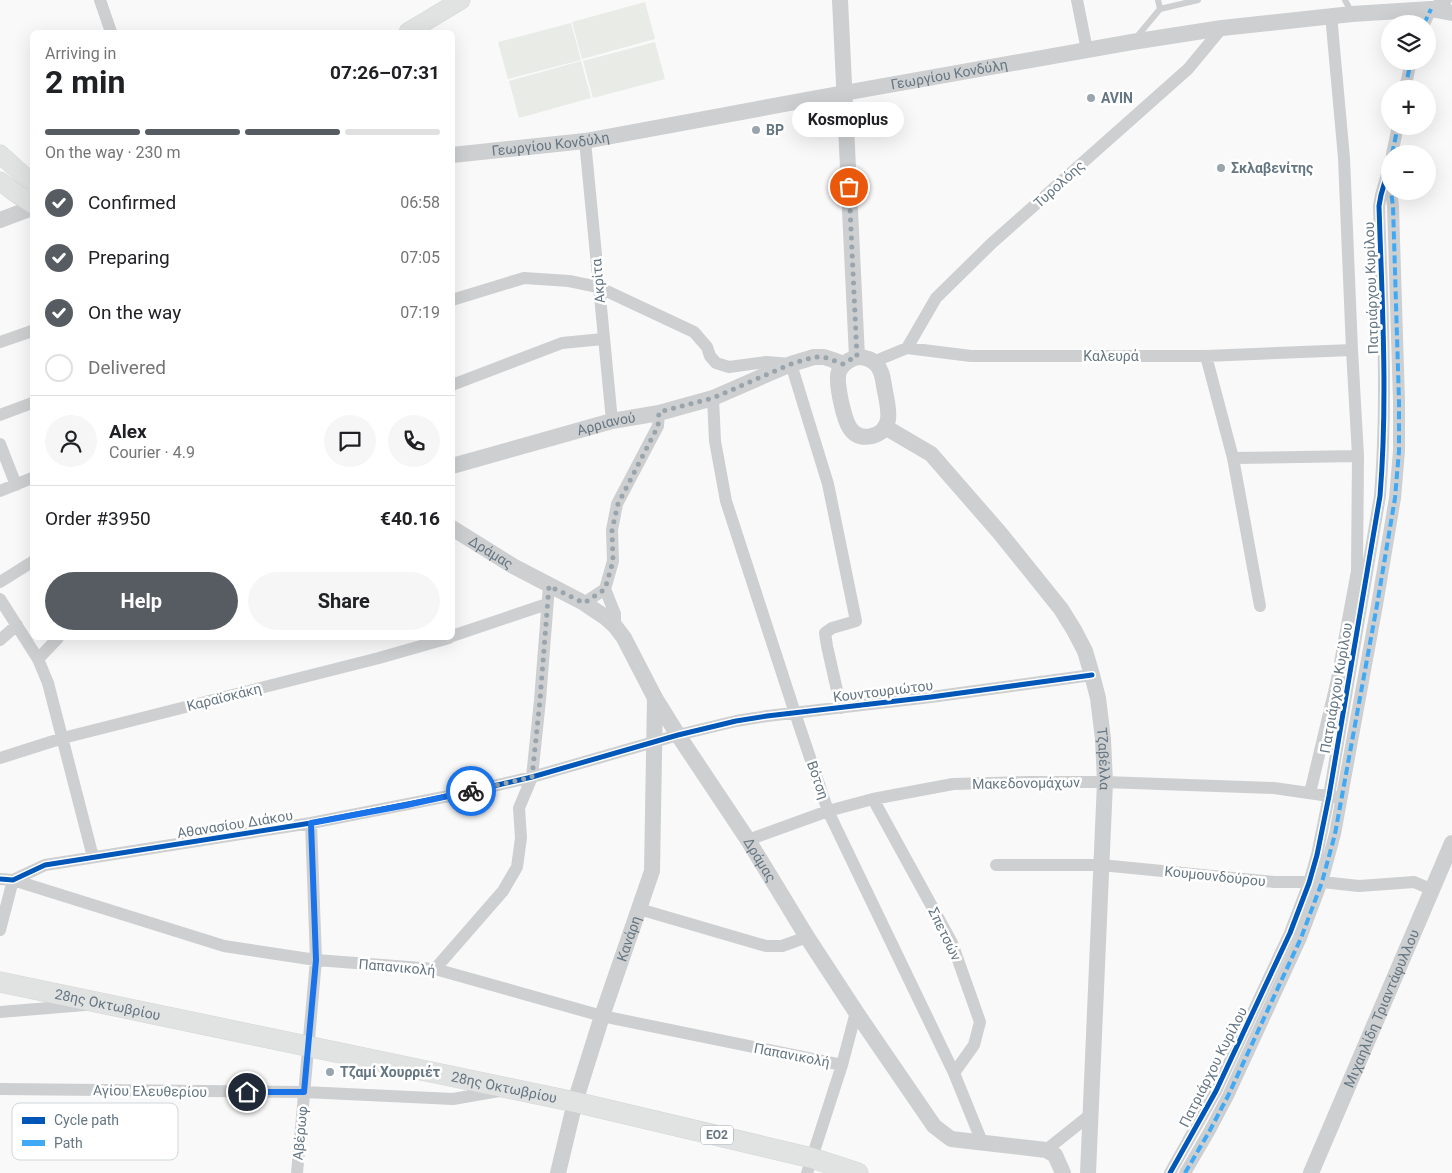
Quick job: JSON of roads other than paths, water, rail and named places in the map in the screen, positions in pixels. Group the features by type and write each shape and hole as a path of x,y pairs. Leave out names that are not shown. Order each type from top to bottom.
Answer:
{"main road":[{"path":"411,30 460,0"},
{"path":"0,154 30,180"},
{"path":"0,180 30,203"},
{"name":"28ης Οκτωβρίου","path":"0,982 575,1102 810,1165 858,1173"}],"street":[{"path":"100,0 110,30"},
{"path":"840,0 850,361"},
{"path":"1078,0 1087,50"},
{"name":"Γεωργίου Κονδύλη","path":"455,155 585,141 1132,42 1222,28 1331,15 1349,7 1429,4 1446,0"},
{"path":"1429,4 1452,14"},
{"path":"1310,793 1336,684 1358,571 1358,456 1344,158 1331,15"},
{"name":"Τυρολόης","path":"907,348 936,298 992,244 1188,69 1222,28"},
{"name":"Ακρίτα","path":"585,141 612,421"},
{"name":"Πατριάρχου Κυρίλου","path":"1170,1173 1301,938 1322,882 1335,834 1335,797 1380,496 1384,452 1385,402 1381,195"},
{"name":"Πατριάρχου Κυρίλου","path":"1185,1173 1210,1132 1228,1096 1309,883 1335,797 1377,605 1395,498 1399,451 1392,200"},
{"path":"0,220 30,209"},
{"path":"455,299 524,278 598,287 694,332 707,347 710,356 716,363 729,368 766,362 791,364"},
{"path":"0,342 30,332"},
{"path":"455,384 562,343 603,339"},
{"name":"Καλευρά","path":"873,362 907,348 971,356 1206,356 1352,350"},
{"path":"1206,356 1233,458 1260,606"},
{"name":"Αρριανού","path":"455,465 612,421 659,412 713,398 791,364 814,357 850,361"},
{"path":"864,358 873,362 881,372 889,413 888,420 880,432 874,435 859,435 853,432 845,420 838,386 839,371 850,361 864,358"},
{"name":"Κουντουριώτου","path":"791,364 828,484 856,621 832,628 825,633 841,708"},
{"name":"Βότση","path":"713,398 715,441 726,501 828,811 954,1073 982,1142"},
{"path":"1385,402 1399,401"},
{"path":"0,415 30,404"},
{"path":"615,626 615,614 605,589 613,561 612,530 618,504 658,426 659,412"},
{"name":"Τζαβέλλα","path":"885,427 930,454 999,532 1061,609 1085,651 1092,675 1101,715 1105,782 1088,1173"},
{"path":"0,444 16,485"},
{"path":"1233,458 1358,456"},
{"path":"0,492 30,479"},
{"name":"Δράμας","path":"455,530 513,566 584,603 615,626 630,648 655,698 678,735 748,840 807,937 856,1012 934,1126 952,1139 1046,1150"},
{"path":"0,582 30,563"},
{"path":"434,969 503,891 517,867 521,838 519,808 532,777 549,586"},
{"path":"584,603 605,589"},
{"path":"0,600 38,659 48,683 94,857"},
{"path":"1363,602 1377,605"},
{"path":"455,635 547,604"},
{"path":"0,640 17,625"},
{"path":"38,659 56,640"},
{"name":"Καραϊσκάκη","path":"0,758 63,738 379,658 442,640"},
{"name":"Κουντουριώτου","path":"678,735 736,721 767,716 931,697 1092,675"},
{"name":"Κανάρη","path":"558,1173 575,1102 602,1016 652,871 655,698"},
{"name":"Αθανασίου Διάκου","path":"6,879 46,865 311,823 441,798 532,777 678,735"},
{"name":"Μακεδονομάχων","path":"748,840 828,811 873,799 953,784 1105,782 1274,788 1335,797"},
{"name":"Σπετσών","path":"873,799 952,944 980,1022 974,1045 954,1073"},
{"name":"Αβέρωφ","path":"297,1173 316,960 311,823"},
{"name":"Μιχαηλίδη Τριαντάφυλλου","path":"1311,1173 1452,843"},
{"name":"Κουμουνδούρου","path":"996,865 1101,865 1274,882 1322,882 1359,886 1414,882 1433,890"},
{"path":"0,930 6,879"},
{"name":"Παπανικολή","path":"6,879 224,946 316,960 434,969 602,1016 842,1065"},
{"path":"639,909 766,946 782,946 807,937"},
{"path":"0,1012 104,1004"},
{"path":"810,1165 842,1065 856,1012"},
{"name":"Αγίου Ελευθερίου","path":"0,1089 304,1092 453,1099 509,1089"},
{"path":"1063,1173 1055,1155 1046,1150 1090,1115"},
{"path":"1198,1125 1210,1132"}],"lane":[{"path":"1158,0 1160,9"},
{"path":"1132,42 1160,9 1198,0"}],"place":[{"name":"AVIN","path":"1091,98"},
{"name":"BP","path":"756,130"},
{"name":"Σκλαβενίτης","path":"1221,168"},
{"name":"Kosmoplus","path":"849,187"},
{"name":"Τζαμί Χουρριέτ","path":"330,1072"}]}
